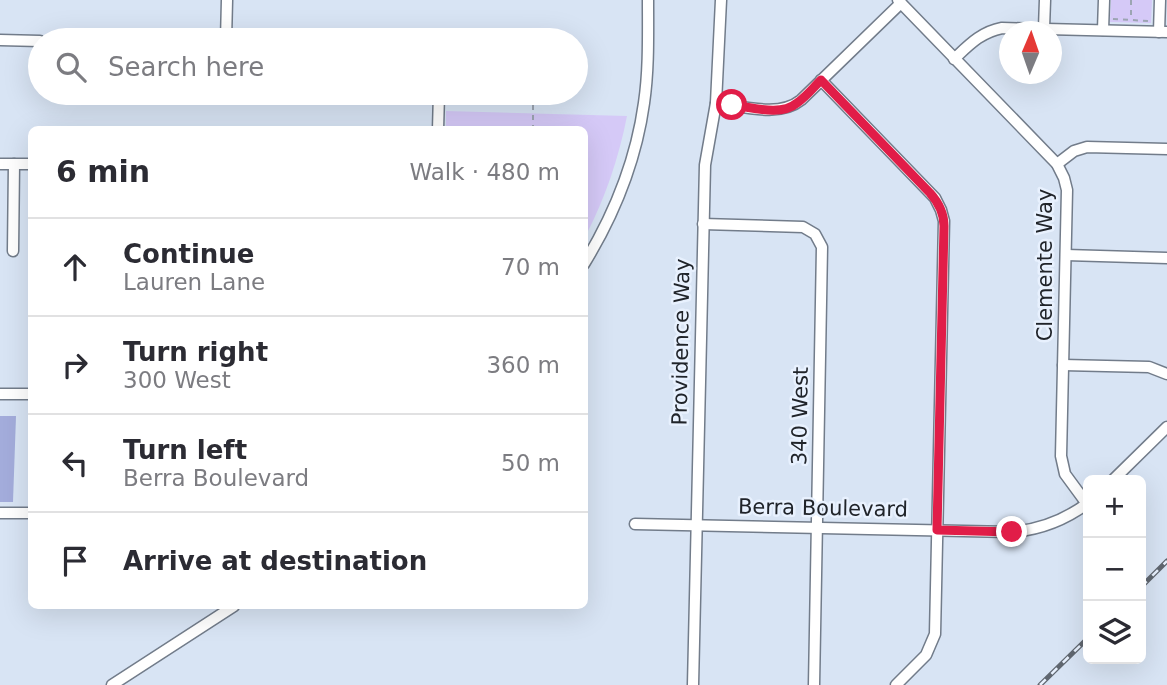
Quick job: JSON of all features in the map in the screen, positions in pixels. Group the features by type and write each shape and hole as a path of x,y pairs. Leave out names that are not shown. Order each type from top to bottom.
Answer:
{"street":[{"path":"226,28 227,0"},
{"path":"588,258 616,203 636,143 646,83 649,0"},
{"name":"Providence Way","path":"693,685 705,165 716,103 720,0"},
{"path":"1044,21 1045,0"},
{"path":"1103,30 1104,0"},
{"path":"1062,29 1163,32 1160,0"},
{"path":"716,103 772,110 783,110 797,104 900,1"},
{"name":"Clemente Way","path":"900,1 1057,164 1064,178 1067,190 1061,462 1065,474 1083,497"},
{"path":"954,59 974,40 999,28"},
{"path":"0,40 28,41"},
{"path":"821,80 930,193 943,215 935,627 933,641 926,655 896,685"},
{"path":"438,126 439,105"},
{"path":"1057,164 1074,151 1087,147 1167,149"},
{"path":"0,164 28,164"},
{"path":"13,251 14,164"},
{"path":"0,221 13,221"},
{"name":"340 West","path":"703,224 798,226 807,228 821,242 823,253 814,685"},
{"path":"1066,256 1167,258"},
{"path":"1063,365 1149,367 1167,374"},
{"path":"0,394 28,394"},
{"path":"1118,475 1167,427"},
{"name":"Berra Boulevard","path":"635,524 1027,531 1053,523 1083,507"},
{"path":"0,513 28,513"},
{"path":"112,685 229,609"}],"path":[{"path":"1131,0 1131,19"},
{"path":"1112,19 1149,21"},
{"path":"533,105 533,126"}],"shaded area":[{"path":"1111,0 1152,0 1151,23 1110,22"},
{"path":"446,111 627,116 610,178 588,231 588,126 446,126"}],"building":[{"path":"0,416 16,416 13,502 0,502"}],"railway":[{"path":"1146,582 1167,561"},
{"path":"1040,685 1083,643"}],"route":[{"path":"732,105 783,110 797,104 821,80 938,204 944,226 937,530 1012,532"}]}
